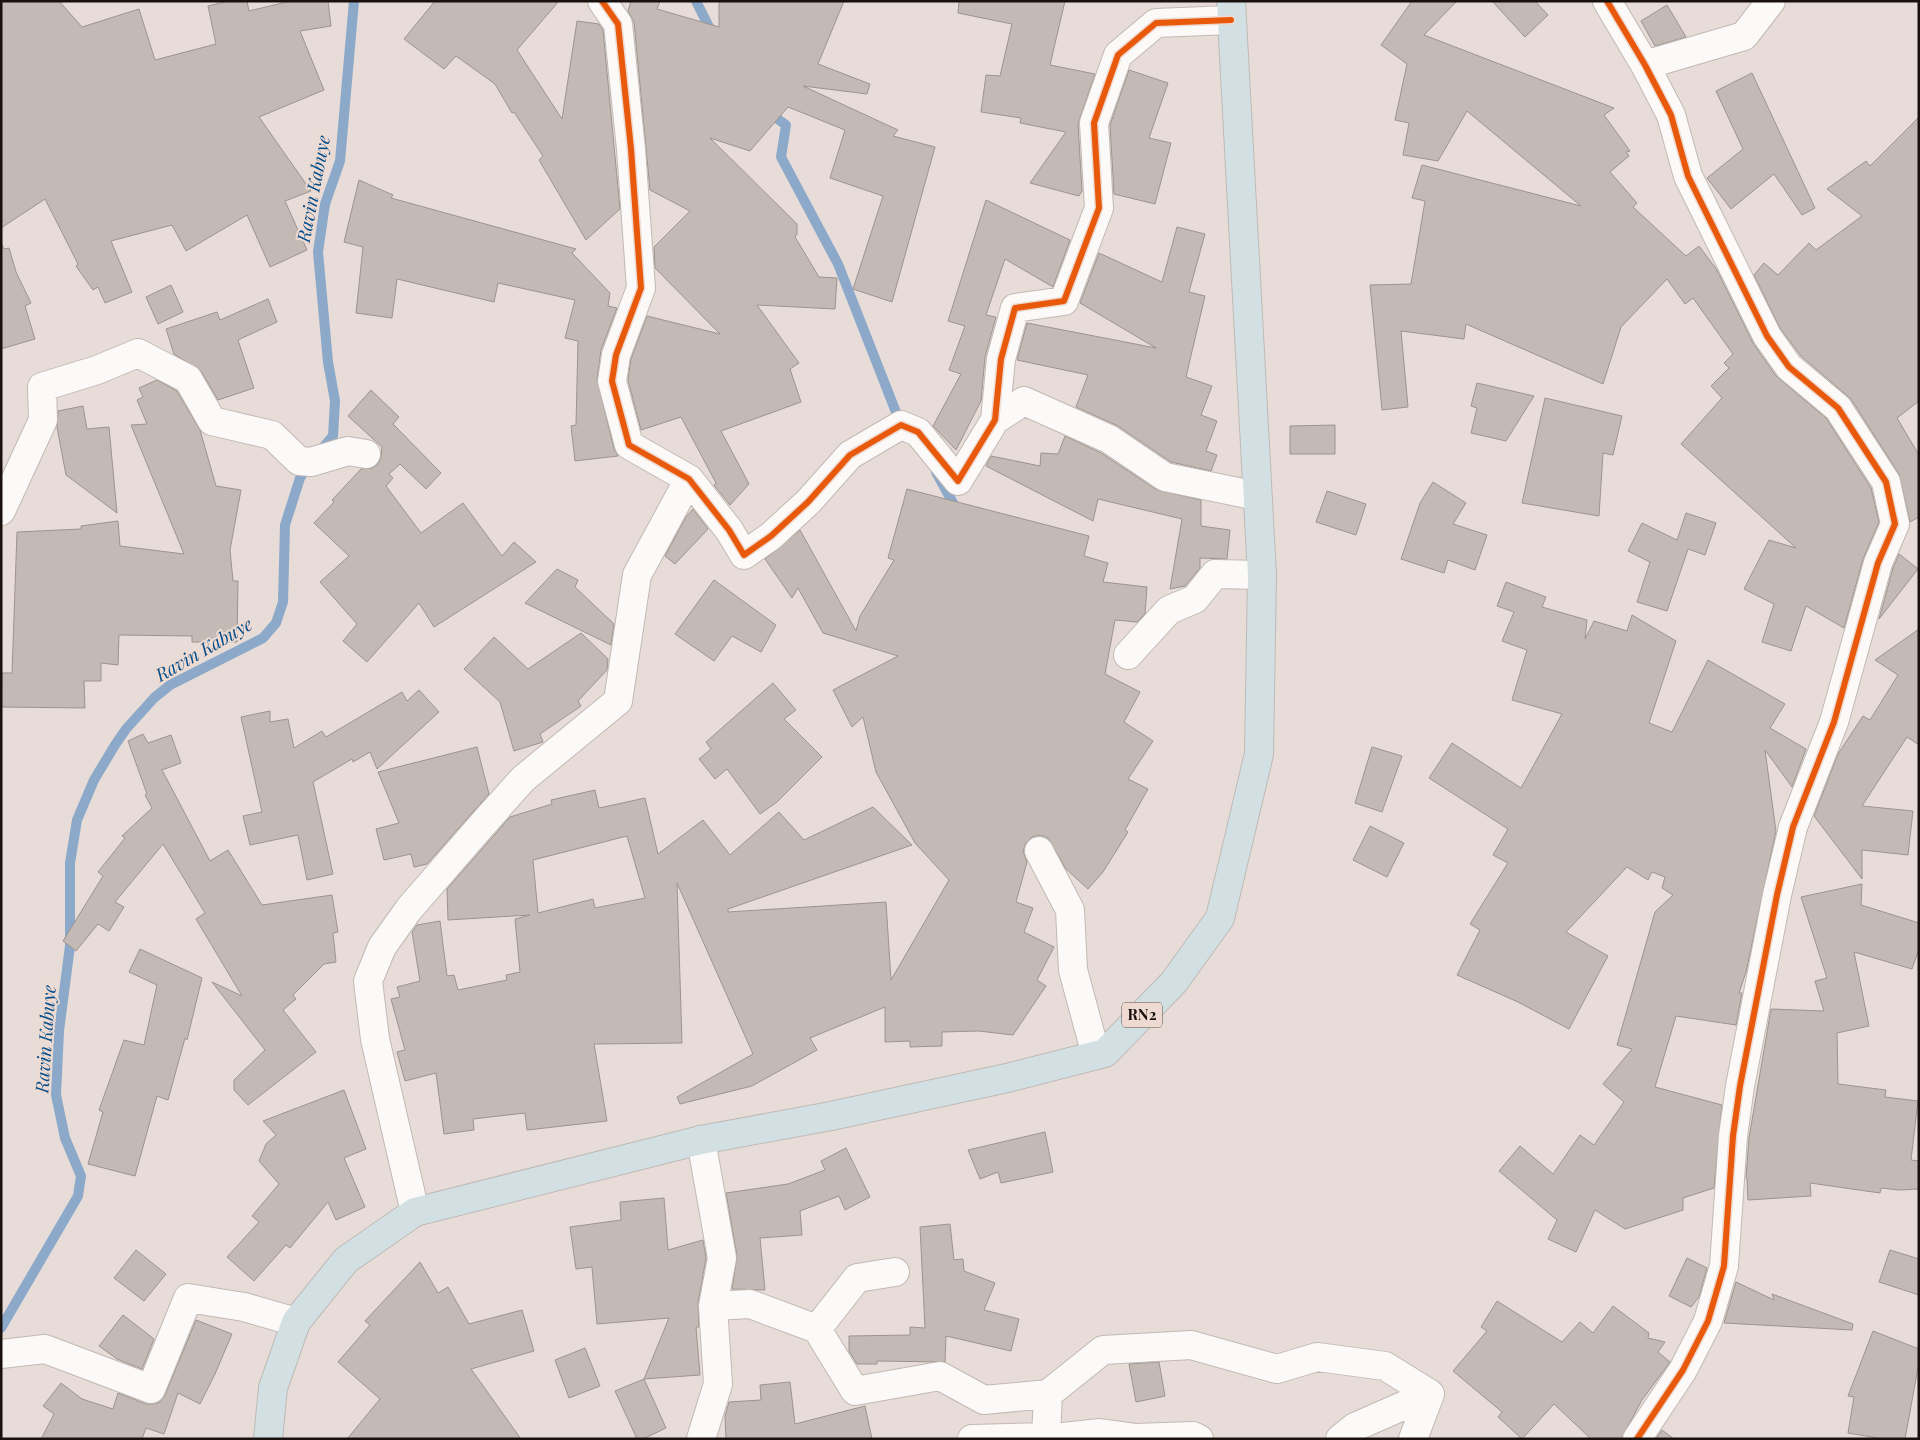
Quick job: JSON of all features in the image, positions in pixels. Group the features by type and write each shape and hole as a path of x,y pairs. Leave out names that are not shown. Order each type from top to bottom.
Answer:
{"highway":[{"name":"RN2","path":"268,1439 273,1388 296,1322 346,1260 415,1212 701,1140 831,1116 1007,1078 1105,1053 1174,982 1220,918 1259,754 1262,576 1231,10"}],"street":[{"path":"602,1 618,24 631,149 641,288 616,355 612,381 629,445 689,479 729,530 744,555 771,536 808,502 850,455 901,425 918,432 958,481 995,420 1024,401 1109,439 1165,477 1257,496"},
{"path":"1607,1 1645,65 1671,115 1688,176 1767,336 1789,367 1838,408 1886,482 1895,524 1878,562 1834,722 1793,828 1777,895 1740,1086 1733,1136 1724,1266 1708,1322 1683,1370 1637,1439"},
{"path":"1645,65 1744,36 1771,1"},
{"path":"995,420 1001,359 1015,308 1064,301 1099,208 1094,122 1118,56 1156,23 1231,10"},
{"path":"1,511 43,420 42,387 97,370 138,353 188,378 212,421 272,434 299,461 311,462 348,451 366,454"},
{"path":"415,1212 374,1039 368,981 382,947 409,909 488,818 523,779 618,701 637,575 689,479"},
{"path":"1128,655 1169,610 1195,599 1215,574 1262,576"},
{"path":"1039,851 1070,910 1073,970 1096,1055"},
{"path":"701,1140 722,1258 713,1306 718,1384 701,1439"},
{"path":"816,1329 857,1278 895,1272"},
{"path":"1,1354 45,1349 151,1389 188,1298 244,1307 296,1322"},
{"path":"713,1306 750,1304 816,1329 855,1391 940,1376 984,1400 1048,1394 1103,1350 1191,1345 1277,1369 1317,1357 1385,1366 1430,1394"},
{"path":"1046,1438 1048,1394"},
{"path":"1340,1439 1355,1428 1430,1394"},
{"path":"1413,1439 1430,1394"},
{"path":"972,1439 1046,1438 1100,1432 1136,1438 1193,1436 1198,1439"}],"building":[{"path":"1,1 59,1 82,27 139,9 155,60 216,44 208,6 229,1 247,1 249,11 291,1 328,1 331,26 300,31 324,90 259,117 311,191 285,201 307,250 270,267 247,215 186,251 172,225 111,241 132,292 105,303 98,287 93,290 76,266 78,264 45,199 1,228"},
{"path":"435,1 559,1 517,50 562,119 577,21 599,24 603,30 620,209 586,240 539,160 543,156 514,112 512,113 495,84 456,56 444,69 404,39"},
{"path":"631,1 660,1 657,9 719,27 719,1 844,1 818,64 870,84 867,94 803,86 898,130 893,136 935,147 892,302 853,289 883,196 830,178 845,130 788,107 750,151 710,138 797,224 797,234 795,237 819,277 837,278 835,309 757,305 799,363 790,369 801,402 721,431 749,484 730,505 714,485 716,483 681,417 641,430 628,380 631,359 647,316 720,334 655,268 654,247 690,211 650,190 634,22 628,11"},
{"path":"959,1 1065,1 1050,65 1095,74 1078,124 1082,191 1079,196 1030,183 1066,132 1020,123 1021,118 981,112 986,75 1000,76 1012,24 958,13"},
{"path":"1412,1 1457,1 1424,35 1614,108 1604,115 1630,151 1626,152 1629,156 1610,172 1637,203 1633,207 1686,256 1699,246 1717,270 1753,343 1776,376 1826,418 1871,488 1879,522 1863,559 1844,628 1806,606 1791,651 1762,642 1774,604 1744,589 1769,540 1796,548 1681,444 1722,398 1711,386 1729,368 1724,363 1733,354 1693,298 1685,304 1667,279 1621,327 1603,384 1466,324 1464,339 1401,331 1408,407 1382,410 1370,285 1411,284 1425,201 1412,198 1422,165 1581,206 1467,111 1438,161 1403,155 1409,123 1395,120 1407,64 1381,45"},
{"path":"1492,1 1535,1 1548,15 1525,37"},
{"path":"1667,5 1686,37 1655,46 1641,21"},
{"path":"1129,70 1168,83 1149,138 1171,143 1155,204 1114,194 1110,125"},
{"path":"1752,73 1815,208 1802,215 1774,174 1731,209 1707,178 1743,149 1716,91"},
{"path":"1919,117 1919,401 1897,418 1919,455 1919,517 1910,522 1899,474 1851,399 1801,356 1780,328 1754,275 1764,263 1778,275 1809,243 1816,250 1862,216 1827,189 1866,161 1870,166"},
{"path":"359,180 393,195 391,198 576,249 572,253 610,293 608,306 617,308 601,350 597,379 614,449 618,456 575,461 571,426 576,425 578,341 565,338 575,300 498,283 494,302 397,279 392,318 356,313 363,247 344,242"},
{"path":"986,200 1070,240 1053,287 1005,259 986,315 996,317 985,357 981,401 956,450 933,426 961,374 949,370 965,326 948,321"},
{"path":"1177,227 1205,234 1189,292 1205,296 1186,377 1212,386 1201,415 1217,421 1206,451 1217,455 1211,471 1171,462 1118,426 1076,407 1088,375 1017,360 1027,323 1156,348 1080,303 1099,253 1162,282"},
{"path":"1,242 4,249 9,248 16,272 31,303 25,306 35,339 1,349"},
{"path":"171,285 183,312 158,324 146,297"},
{"path":"268,299 277,322 238,340 254,388 218,400 201,371 174,354 166,329 217,312 220,320"},
{"path":"157,380 177,391 200,430 216,486 241,490 230,550 233,581 238,581 237,642 192,642 192,636 119,635 118,665 101,663 101,681 84,681 85,708 1,707 2,673 12,673 17,532 81,529 81,526 118,521 120,546 184,554 131,425 147,424 137,400 143,397 139,388"},
{"path":"1477,383 1534,396 1506,441 1471,433 1477,408 1471,406"},
{"path":"371,390 399,417 393,424 441,473 426,489 400,464 389,474 393,478 386,486 421,533 463,503 502,556 514,542 536,562 434,627 419,603 367,662 343,641 357,624 320,582 349,556 314,523 334,502 332,500 361,469 372,468 378,464 381,457 382,447 348,416"},
{"path":"1545,398 1622,416 1613,455 1603,453 1599,516 1522,503"},
{"path":"83,406 87,429 109,427 117,513 66,475 57,427 58,411"},
{"path":"1335,425 1335,454 1290,454 1290,426"},
{"path":"1065,436 1101,453 1157,490 1201,500 1201,526 1230,530 1227,559 1200,558 1200,568 1185,586 1170,589 1182,519 1098,499 1093,521 986,466 991,456 1040,466 1041,453 1058,454"},
{"path":"1433,482 1466,503 1453,524 1487,535 1475,570 1448,560 1444,573 1401,559 1420,503"},
{"path":"907,489 1089,536 1084,556 1108,563 1103,582 1147,587 1145,614 1137,622 1115,620 1105,674 1140,692 1124,722 1153,741 1128,779 1148,789 1125,830 1128,832 1103,872 1088,889 1066,869 1048,838 1040,835 1032,837 1026,843 1023,851 1027,862 1016,902 1033,908 1024,932 1054,947 1037,980 1046,986 1013,1035 979,1031 942,1032 942,1046 910,1047 910,1041 885,1042 885,1007 810,1038 817,1050 752,1086 680,1104 677,1097 753,1054 677,883 682,1043 594,1044 607,1121 527,1130 525,1113 473,1119 474,1130 444,1134 436,1073 405,1081 397,1052 405,1050 391,999 400,997 397,987 420,981 412,932 417,925 440,921 447,976 454,975 458,990 507,980 506,975 520,972 515,919 530,915 448,920 447,889 510,817 552,804 551,800 595,790 599,808 645,798 658,854 703,820 730,855 779,812 804,840 873,807 912,845 728,909 728,912 886,902 891,980 949,880 915,843 876,772 863,717 852,727 833,690 898,656 823,633 798,588 792,598 765,559 800,530 856,631 860,616 894,560 888,558","holes":["627,836 645,898 595,908 593,899 538,913 533,860"]},
{"path":"1327,491 1366,504 1356,535 1316,522"},
{"path":"693,509 708,529 675,564 665,556 686,517"},
{"path":"1686,513 1716,523 1705,555 1688,549 1667,611 1637,602 1650,562 1628,551 1642,523 1677,540"},
{"path":"1899,554 1918,569 1879,619 1893,568"},
{"path":"557,569 578,580 575,587 614,624 611,645 525,603"},
{"path":"714,580 776,625 761,652 732,636 714,661 675,634"},
{"path":"1506,582 1546,597 1542,607 1587,620 1585,639 1594,621 1627,631 1632,615 1676,641 1649,723 1672,732 1708,660 1785,704 1770,728 1806,749 1792,787 1765,750 1776,831 1746,972 1739,993 1742,993 1736,1025 1676,1016 1655,1087 1722,1105 1714,1188 1683,1198 1683,1210 1625,1229 1595,1210 1576,1252 1548,1239 1557,1220 1499,1171 1520,1146 1553,1174 1580,1135 1594,1145 1624,1102 1603,1084 1632,1049 1617,1045 1655,912 1673,895 1662,888 1665,877 1652,872 1648,880 1627,867 1566,932 1608,956 1569,1029 1518,1002 1457,975 1480,930 1470,924 1508,863 1493,855 1508,829 1429,778 1452,743 1521,788 1562,714 1512,700 1527,650 1502,641 1514,612 1497,606"},
{"path":"1919,629 1919,745 1907,737 1862,806 1913,811 1908,855 1862,850 1862,879 1814,816 1838,754 1863,716 1870,720 1898,675 1875,660"},
{"path":"581,633 608,659 607,670 578,701 581,706 540,734 543,742 514,751 500,702 464,669 494,637 528,669"},
{"path":"773,683 796,710 784,719 822,757 777,802 760,814 727,769 715,779 699,759 711,749 706,742"},
{"path":"419,690 439,712 377,769 370,752 353,762 352,759 313,782 333,874 307,880 298,835 250,845 243,816 262,812 241,717 270,711 270,722 288,719 294,748 322,731 326,737 402,692 407,701"},
{"path":"143,734 148,743 171,735 181,763 162,770 210,861 228,850 262,905 332,895 338,932 333,933 336,962 324,964 293,995 296,999 283,1010 316,1052 248,1105 234,1090 234,1080 265,1050 212,982 242,996 196,919 205,913 163,844 115,902 124,907 109,931 98,924 76,951 63,941 103,876 98,872 125,838 122,836 152,808 145,795 147,794 128,741"},
{"path":"477,747 489,794 427,864 414,867 411,854 384,860 376,829 399,823 378,772"},
{"path":"1372,747 1402,756 1382,812 1355,803"},
{"path":"1370,826 1404,843 1387,877 1353,860"},
{"path":"1862,884 1861,905 1919,923 1919,949 1912,969 1854,952 1869,1026 1837,1033 1838,1084 1886,1090 1885,1097 1918,1101 1911,1160 1919,1161 1919,1189 1899,1190 1881,1188 1880,1193 1810,1183 1811,1196 1748,1200 1746,1178 1749,1138 1771,1009 1824,1011 1815,981 1827,978 1801,897"},
{"path":"140,949 202,978 187,1040 185,1038 168,1100 157,1096 135,1176 88,1164 103,1112 99,1110 124,1040 144,1045 157,985 129,972"},
{"path":"344,1090 366,1149 344,1158 365,1207 336,1220 328,1202 290,1248 286,1245 254,1281 227,1257 259,1222 252,1216 279,1184 259,1161 266,1144 276,1135 263,1121"},
{"path":"1045,1132 1053,1172 1001,1183 998,1172 980,1179 968,1150"},
{"path":"846,1148 870,1197 845,1210 839,1196 800,1211 802,1235 760,1238 765,1290 732,1289 737,1256 726,1193 788,1184 825,1170 821,1161"},
{"path":"664,1198 668,1250 703,1240 706,1258 698,1303 699,1327 696,1327 700,1375 644,1379 669,1318 597,1324 592,1267 576,1269 570,1227 621,1220 620,1202"},
{"path":"950,1224 954,1260 963,1259 964,1271 995,1283 984,1310 1019,1319 1011,1351 946,1336 945,1362 877,1361 877,1364 857,1364 849,1351 849,1336 910,1335 910,1327 925,1328 920,1227"},
{"path":"136,1250 166,1274 144,1301 114,1278"},
{"path":"1890,1250 1919,1259 1919,1295 1879,1282"},
{"path":"1687,1258 1707,1268 1699,1297 1691,1307 1669,1296"},
{"path":"420,1262 438,1293 448,1287 469,1324 522,1310 534,1351 471,1369 521,1439 347,1439 380,1399 338,1362 370,1325 365,1321"},
{"path":"1736,1282 1774,1300 1772,1294 1853,1324 1852,1330 1724,1323"},
{"path":"1497,1301 1562,1342 1580,1322 1593,1333 1613,1306 1649,1333 1648,1338 1665,1342 1658,1352 1670,1362 1642,1400 1621,1439 1591,1439 1554,1404 1522,1439 1498,1417 1502,1412 1453,1371 1487,1331 1481,1327"},
{"path":"123,1315 154,1339 142,1369 117,1359 99,1346"},
{"path":"196,1320 232,1334 200,1404 178,1393 164,1434 146,1428 142,1439 41,1439 54,1414 43,1406 61,1383 82,1399 113,1409 118,1393 146,1404 160,1402 165,1395"},
{"path":"1873,1331 1919,1349 1919,1362 1905,1439 1883,1439 1848,1433 1854,1397 1848,1396"},
{"path":"585,1348 600,1386 569,1398 555,1360"},
{"path":"1159,1362 1165,1396 1136,1402 1129,1364"},
{"path":"644,1379 666,1428 643,1439 637,1439 615,1391"},
{"path":"790,1382 795,1424 865,1406 872,1439 726,1439 725,1416 729,1402 761,1400 760,1385"},
{"path":"1662,1430 1674,1439 1656,1439"}],"waterway":[{"name":"Ravin Kabuye","path":"319,452 333,436 335,401 328,362 318,252 325,204 340,161 354,1"},
{"path":"696,1 713,35"},
{"path":"768,112 786,125 781,157 838,264 901,425"},
{"name":"Ravin Kabuye","path":"1,1328 78,1196 81,1176 65,1138 56,1095 59,1031 70,946 70,863 77,820 94,780 115,745 126,729 154,698 170,685 263,638 276,623 283,602 285,525 300,478 308,466"},
{"path":"936,472 958,512"}],"cycle path":[{"path":"602,1 618,24 631,149 641,288 616,355 612,381 629,445 689,479 729,530 744,555 771,536 808,502 850,455 901,425 918,432 958,481 995,420 1001,359 1015,308 1064,301 1099,208 1094,123 1118,55 1156,23 1231,20"},
{"path":"1607,1 1645,65 1671,115 1688,176 1767,336 1789,367 1838,408 1886,482 1895,524 1878,563 1834,722 1793,827 1777,895 1740,1086 1733,1136 1724,1266 1708,1321 1683,1370 1637,1439"}]}
